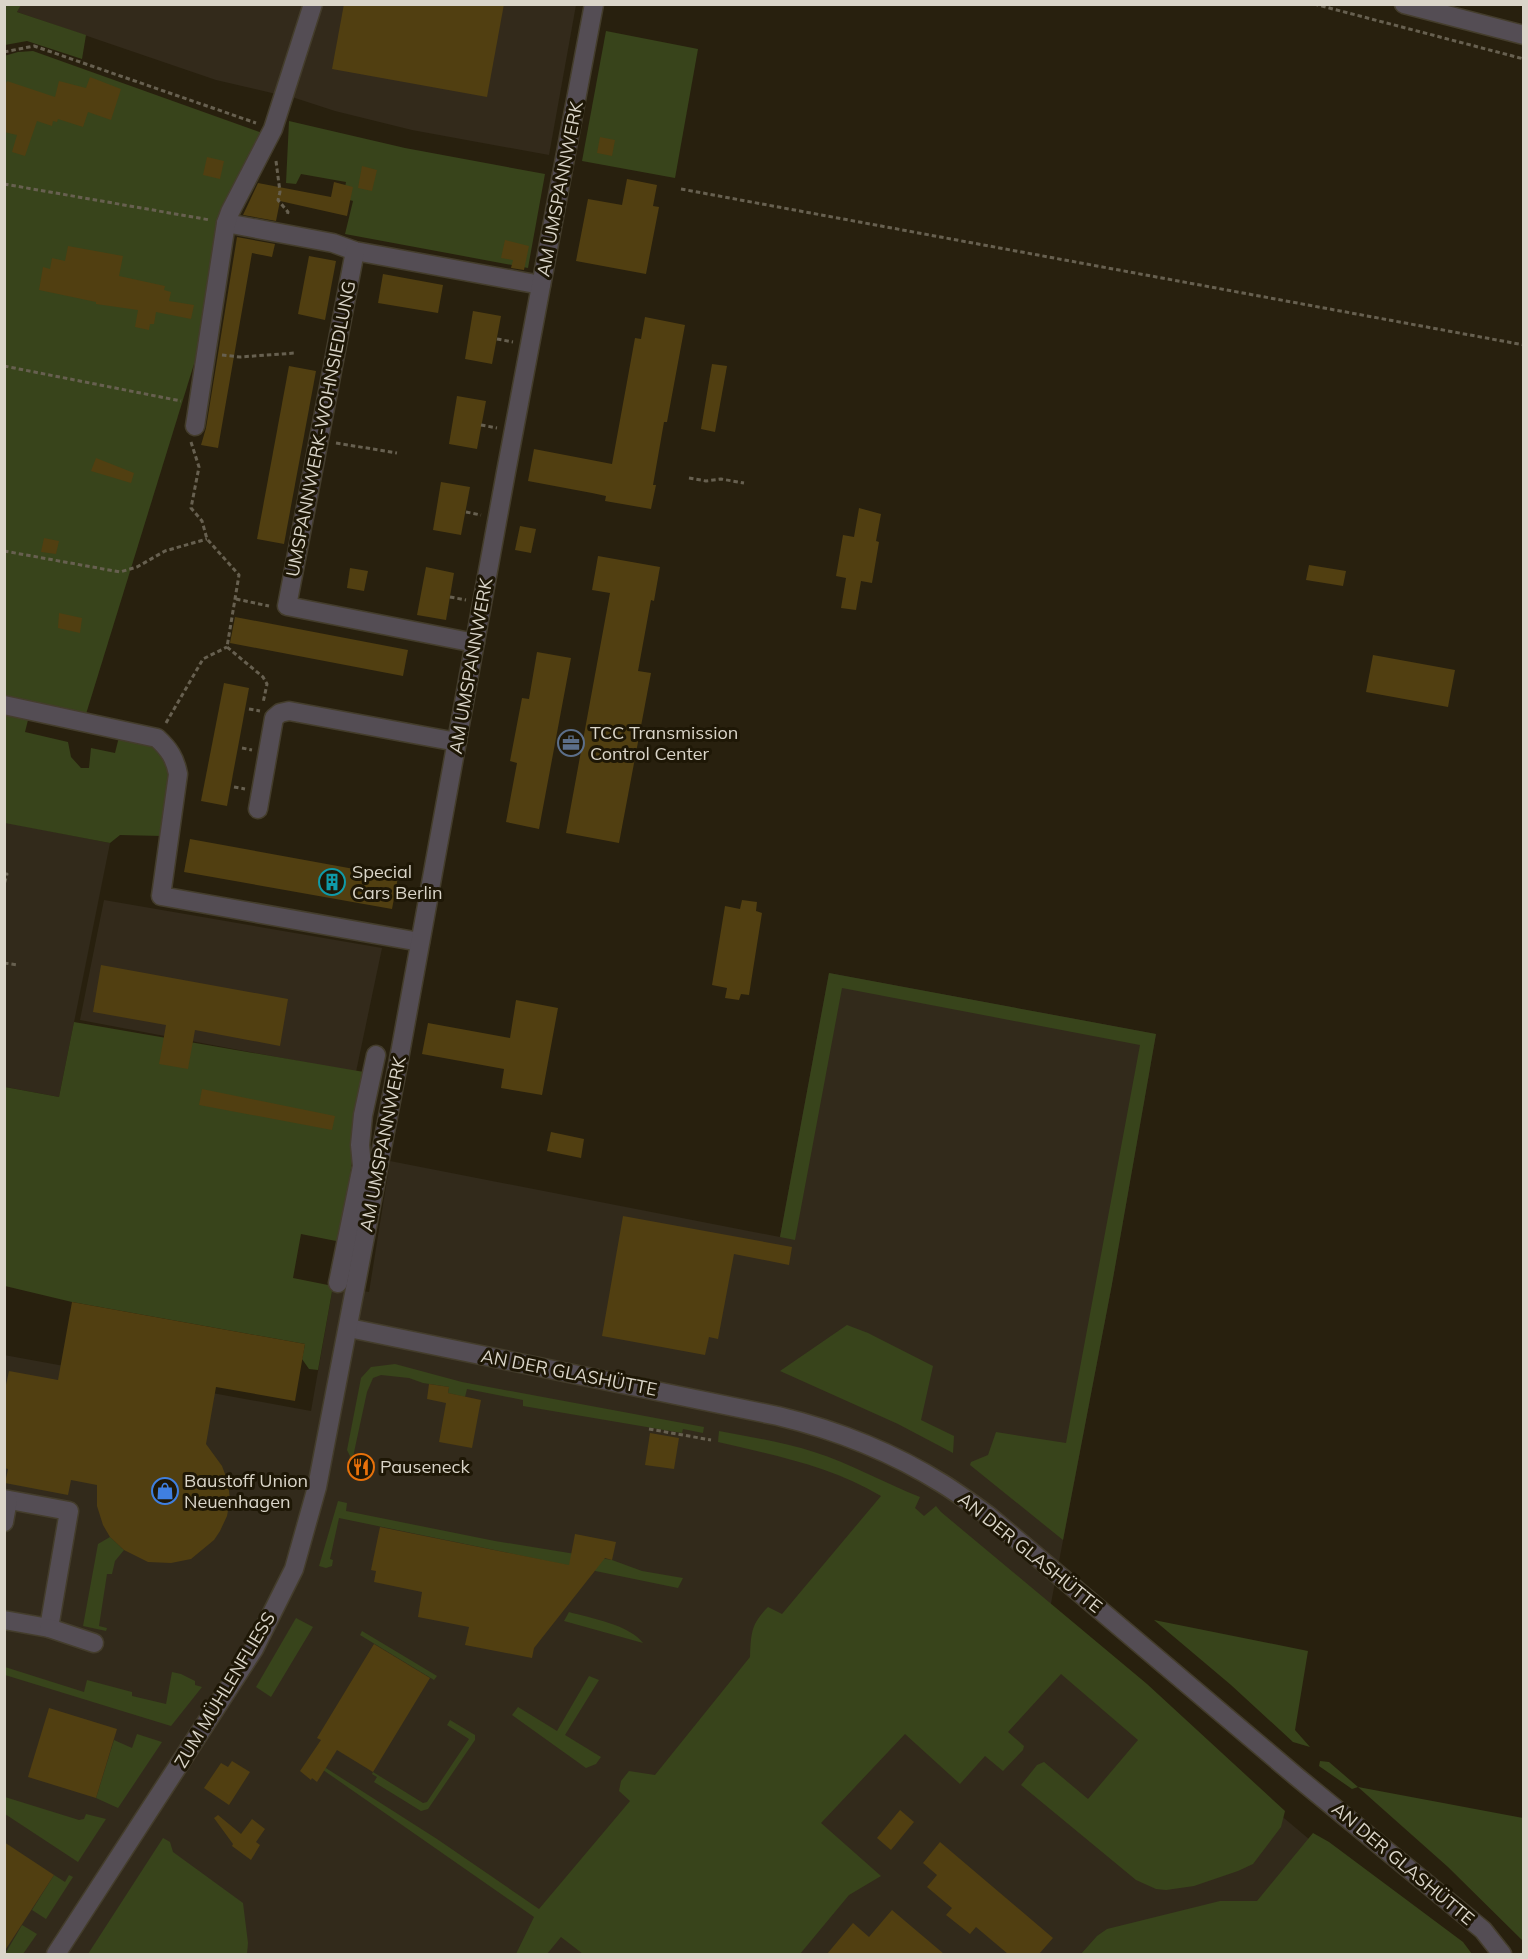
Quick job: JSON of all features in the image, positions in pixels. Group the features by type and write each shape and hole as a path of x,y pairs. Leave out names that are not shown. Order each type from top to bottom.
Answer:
{"street":[{"path":"195,426 226,223 271,133 313,4"},
{"name":"AM UMSPANNWERK","path":"349,1328 594,4"},
{"path":"1404,4 1524,35"},
{"path":"226,223 333,243 355,251 542,285"},
{"name":"UMSPANNWERK-WOHNSIEDLUNG","path":"287,606 355,251"},
{"path":"287,606 475,643"},
{"path":"4,705 157,738 168,748 176,761 178,774 161,896 420,942"},
{"path":"258,809 274,718 280,713 289,711 457,742"},
{"path":"338,1283 362,1166 360,1145 363,1115 376,1055"},
{"name":"ZUM MÜHLENFLIESS","path":"56,1954 254,1649 294,1569 317,1487 349,1328"},
{"name":"AN DER GLASHÜTTE","path":"349,1328 817,1425 897,1458 944,1484 989,1516 1288,1769 1483,1930 1502,1954"},
{"path":"4,1522 6,1500 69,1511 49,1628"},
{"path":"4,1620 49,1628 94,1643"}],"path":[{"path":"1314,4 1524,59"},
{"path":"4,52 34,46 271,133 279,174 278,200 288,212 286,233"},
{"path":"4,183 226,223"},
{"path":"681,189 1524,345"},
{"path":"497,339 520,343"},
{"path":"205,352 240,357 295,353"},
{"path":"4,366 197,404"},
{"path":"481,425 504,429"},
{"path":"195,426 190,441 198,467 191,508 202,521 207,539 239,575 227,647"},
{"path":"320,440 397,453"},
{"path":"689,478 706,481 721,479 744,483"},
{"path":"465,512 489,516"},
{"path":"4,551 120,572 137,567 165,551 207,539"},
{"path":"450,597 473,601"},
{"path":"236,599 279,608 287,606"},
{"path":"227,647 263,677 267,684 262,712 249,709"},
{"path":"157,738 203,659 227,647"},
{"path":"242,748 254,751 256,741"},
{"path":"234,787 246,790 248,780"},
{"path":"4,874 6,874 4,885"},
{"path":"4,963 18,965"},
{"path":"649,1429 711,1440"}],"shaded area":[{"path":"21,4 304,5 276,94 216,80 17,12"},
{"path":"321,5 576,5 549,155 412,130 335,111 292,97"},
{"path":"4,822 110,843 59,1097 5,1087"},
{"name":"Special Cars Berlin","path":"104,900 382,948 356,1072 80,1020"},
{"path":"829,973 1156,1034 1112,1284 1048,1619 1373,1893 1320,1954 5,1954 4,1355 311,1411 333,1286 369,1292 390,1161 780,1237"}],"green space":[{"path":"5,4 21,5 17,12 86,35 82,59 27,41 5,45"},
{"path":"606,31 698,49 675,178 582,161"},
{"path":"33,51 265,134 86,714 5,701 4,56"},
{"path":"289,121 405,148 545,174 528,268 345,234 353,201 343,198 346,182 301,174 296,184 286,183"},
{"path":"4,711 29,716 25,732 68,742 71,757 81,768 89,768 91,748 115,753 119,737 149,739 173,768 162,836 120,835 110,843 5,823"},
{"path":"829,973 1156,1034 1112,1284 1063,1540 970,1465 971,1462 988,1455 996,1432 1066,1443 1140,1045 842,988 795,1240 780,1237"},
{"path":"74,1022 364,1072 341,1242 301,1234 293,1278 333,1286 318,1370 309,1369 302,1359 305,1344 72,1302 5,1286 5,1087 59,1097"},
{"path":"847,1325 868,1333 933,1366 921,1420 954,1436 953,1453 898,1424 780,1371"},
{"path":"395,1364 462,1382 704,1427 703,1433 683,1429 682,1433 523,1406 523,1400 467,1389 465,1397 448,1393 449,1387 423,1383 409,1378 381,1375 373,1378 367,1392 353,1457 350,1456 347,1450 361,1378 371,1367"},
{"path":"719,1431 791,1445 841,1462 920,1497 915,1508 924,1516 936,1506 1147,1684 1285,1811 1281,1827 1253,1864 1238,1871 1194,1886 1166,1890 1156,1889 1136,1880 1021,1785 1037,1765 1044,1762 1088,1799 1138,1740 1061,1674 1008,1732 1024,1746 1023,1750 1003,1771 985,1756 960,1784 905,1734 821,1823 881,1876 849,1895 800,1954 583,1954 561,1937 547,1954 516,1954 534,1917 316,1765 318,1763 437,1839 539,1909 630,1801 619,1791 621,1781 629,1771 655,1775 750,1657 753,1629 762,1613 768,1607 782,1614 881,1496 822,1469 718,1442"},
{"path":"338,1501 347,1503 346,1511 495,1541 612,1560 642,1571 683,1578 678,1588 339,1518 330,1559 333,1560 332,1566 326,1568 319,1566"},
{"path":"110,1537 124,1550 115,1561 112,1574 107,1574 99,1626 107,1628 106,1631 83,1626 98,1544"},
{"path":"569,1612 629,1631 643,1643 564,1621"},
{"path":"296,1618 313,1627 271,1697 256,1687"},
{"path":"1154,1620 1308,1651 1295,1730 1310,1747 1293,1742 1231,1685"},
{"path":"362,1631 437,1676 434,1680 360,1635"},
{"path":"5,1667 84,1692 87,1680 132,1692 132,1696 166,1704 172,1672 195,1681 195,1685 202,1687 171,1726 5,1675"},
{"path":"589,1676 599,1680 565,1735 601,1757 596,1764 586,1768 512,1715 518,1707 557,1731"},
{"path":"450,1720 475,1735 475,1740 428,1809 421,1811 374,1782 377,1777 372,1774 373,1772 423,1803 427,1802 469,1739 447,1725"},
{"path":"137,1734 162,1742 118,1808 96,1798 114,1740 132,1748"},
{"path":"1320,1761 1329,1762 1358,1787 1352,1789 1319,1766"},
{"path":"1358,1787 1523,1818 1523,1941 1448,1867"},
{"path":"5,1797 79,1820 84,1819 86,1814 106,1819 78,1862 5,1814"},
{"path":"1313,1833 1329,1842 1463,1942 1472,1954 1081,1954 1097,1936 1107,1929 1220,1901 1257,1901"},
{"path":"163,1838 170,1842 173,1852 243,1903 248,1943 247,1954 88,1954"},
{"path":"54,1875 65,1882 69,1875 73,1877 46,1919 32,1910"},
{"path":"22,1925 37,1934 23,1954 5,1954"}],"building":[{"path":"344,4 504,4 487,97 332,69"},
{"path":"90,77 121,89 111,120 88,112 83,127 58,119 57,122 53,121 52,126 37,121 25,156 12,152 17,135 4,132 4,88 7,81 55,97 59,81 86,88"},
{"path":"600,137 615,140 612,156 597,153"},
{"path":"207,157 224,161 220,179 203,175"},
{"path":"362,166 377,170 372,191 358,188"},
{"path":"627,179 657,185 653,206 659,207 646,274 576,261 588,199 622,205"},
{"path":"334,182 353,187 347,216 280,201 276,221 243,215 258,183 331,197"},
{"path":"237,237 275,244 272,257 252,253 218,448 201,445 206,428"},
{"path":"505,240 529,246 524,270 511,268 513,260 501,258"},
{"path":"68,246 123,256 119,276 165,286 164,290 171,292 169,301 194,305 191,319 156,312 154,324 150,324 149,330 135,327 138,310 96,304 96,302 39,290 43,267 50,269 52,258 65,261"},
{"path":"309,256 336,261 325,320 298,314"},
{"path":"383,274 443,285 438,313 378,303"},
{"path":"473,311 501,316 492,364 465,359"},
{"path":"645,317 685,325 667,422 664,422 651,509 605,501 606,496 528,481 534,449 612,464 635,338 641,339"},
{"path":"712,364 727,366 715,432 701,429"},
{"path":"289,366 316,371 284,544 257,539"},
{"path":"457,396 486,401 477,449 449,444"},
{"path":"96,458 134,473 131,483 91,471"},
{"path":"441,482 470,487 461,535 433,530"},
{"path":"859,508 881,514 872,583 861,581 856,610 841,608 846,578 836,576 843,535 854,537"},
{"path":"520,526 536,529 531,553 515,550"},
{"path":"44,538 59,541 56,554 41,552"},
{"path":"598,556 660,567 654,601 651,600 638,671 651,673 619,843 566,833 610,593 592,590"},
{"path":"1309,565 1346,571 1343,586 1306,580"},
{"path":"426,567 454,573 446,620 417,615"},
{"path":"350,568 368,571 364,591 347,588"},
{"path":"59,613 82,618 80,633 58,628"},
{"path":"235,617 408,650 403,676 230,643"},
{"path":"537,652 571,658 539,829 506,822 517,763 510,761 522,698 529,699"},
{"path":"1373,655 1455,670 1448,707 1366,692"},
{"path":"224,683 249,688 227,806 201,801"},
{"path":"190,839 398,877 392,909 184,872"},
{"path":"742,900 757,902 756,911 762,913 749,995 741,994 739,1000 725,998 727,988 712,985 725,906 740,909"},
{"path":"101,965 288,999 280,1046 195,1030 188,1069 159,1064 166,1025 93,1012"},
{"path":"516,1000 558,1008 542,1095 501,1088 504,1069 422,1054 428,1023 510,1038"},
{"path":"202,1089 335,1116 332,1130 199,1105"},
{"path":"551,1132 584,1139 581,1158 547,1151"},
{"path":"623,1216 792,1247 789,1265 734,1254 718,1339 709,1337 705,1355 602,1336"},
{"path":"72,1302 305,1344 295,1401 216,1387 206,1444 222,1466 228,1482 230,1500 227,1516 220,1531 214,1540 191,1559 171,1563 148,1562 124,1550 110,1537 103,1525 97,1506 97,1485 71,1480 68,1495 5,1483 8,1469 4,1468 4,1394 9,1371 58,1380"},
{"path":"429,1384 449,1387 448,1393 481,1400 472,1448 439,1442 446,1403 427,1399"},
{"path":"650,1433 679,1438 674,1469 645,1465"},
{"name":"Pauseneck","path":"350,1456 375,1462 371,1478 347,1472"},
{"path":"380,1527 569,1565 575,1534 616,1542 612,1560 605,1558 534,1648 532,1658 465,1645 469,1627 418,1617 422,1592 374,1582 376,1571 371,1570"},
{"path":"374,1644 430,1678 373,1772 337,1750 317,1782 312,1778 311,1780 300,1771 321,1740 317,1738"},
{"path":"49,1708 117,1729 96,1798 28,1777"},
{"path":"232,1761 250,1772 229,1805 204,1788 221,1763 228,1767"},
{"path":"900,1810 914,1822 891,1850 877,1838"},
{"path":"218,1815 241,1834 252,1819 265,1829 256,1842 260,1845 251,1860 232,1846 233,1844 214,1818"},
{"path":"4,1842 54,1875 4,1952"},
{"path":"940,1842 1053,1938 1039,1954 1008,1954 976,1927 970,1934 946,1915 952,1908 927,1887 937,1875 923,1863"},
{"path":"892,1910 944,1954 827,1954 853,1923 869,1937"}],"place":[{"name":"TCC Transmission Control Center","path":"571,743"},
{"name":"Special Cars Berlin","path":"332,882"},
{"name":"Pauseneck","path":"361,1467"},
{"name":"Baustoff Union Neuenhagen","path":"165,1491"}]}
